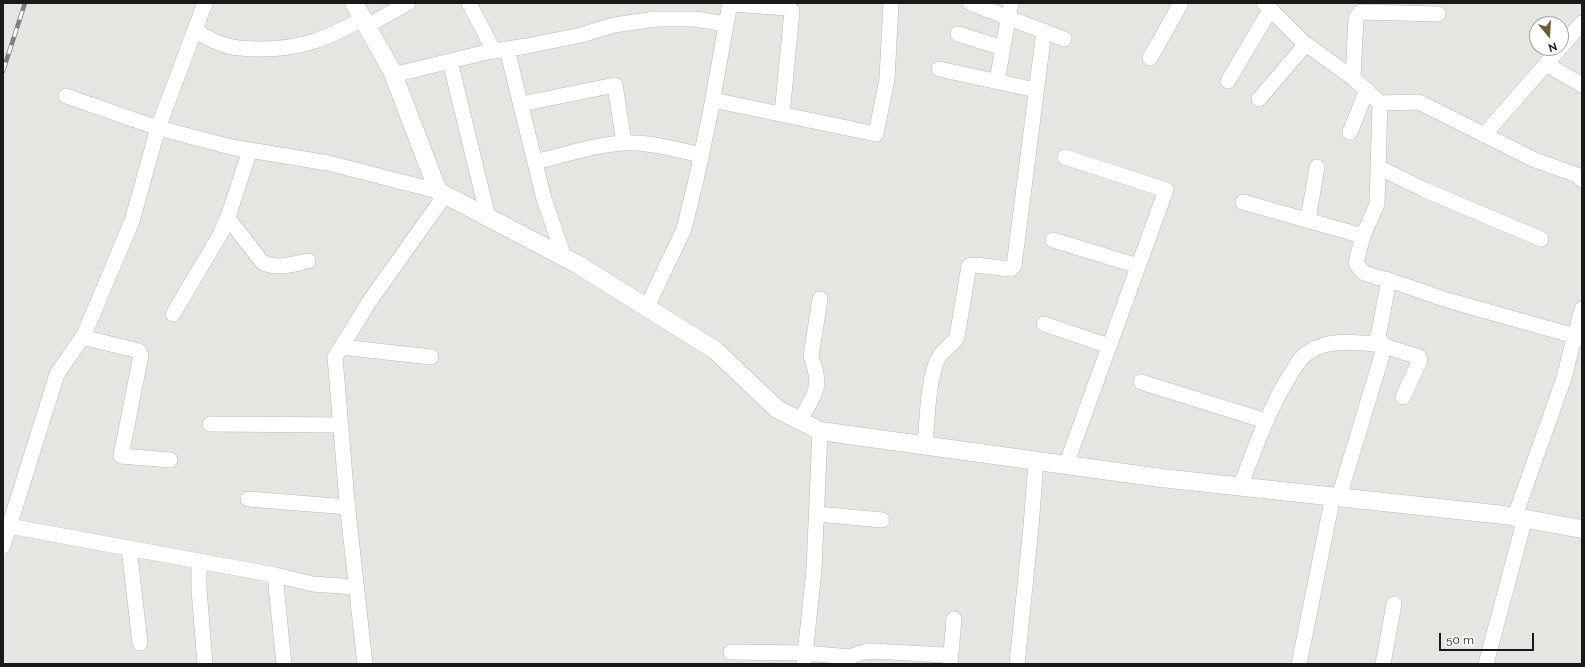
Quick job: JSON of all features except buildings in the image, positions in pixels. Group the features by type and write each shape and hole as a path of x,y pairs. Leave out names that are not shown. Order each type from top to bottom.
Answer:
{"street":[{"path":"3,546 57,374 82,337 132,221 158,128 205,3"},
{"path":"195,30 208,38 226,45 247,49 290,48 310,43 334,34 361,16 408,3"},
{"path":"468,3 501,50 521,104 544,199 564,257"},
{"path":"646,307 684,229 702,155 730,3 788,8 792,11 782,114"},
{"path":"713,100 876,134 887,79 891,3"},
{"path":"970,3 1064,38"},
{"path":"997,81 1011,3"},
{"path":"1150,58 1181,3"},
{"path":"1228,81 1267,6 1306,44 1354,78 1380,103 1419,102 1535,160 1576,175 1582,180"},
{"path":"1354,78 1356,18 1361,12 1438,14"},
{"path":"361,16 393,74 442,193"},
{"path":"393,74 501,50 581,35 614,26 656,19 695,19 726,24"},
{"path":"1569,38 1582,23"},
{"path":"925,445 933,369 939,355 953,344 957,337 969,266 975,265 1011,269 1014,266 1044,31"},
{"path":"958,34 1003,48"},
{"path":"1258,99 1306,44"},
{"path":"1484,135 1554,56"},
{"path":"450,61 488,217"},
{"path":"1546,64 1582,85"},
{"path":"939,69 1036,90"},
{"path":"521,104 615,85 624,143"},
{"path":"1350,132 1367,90"},
{"path":"66,96 158,128 231,147 328,162 442,193 564,257 715,350 777,409 820,431 1161,478 1520,517 1582,529"},
{"path":"1380,103 1377,204 1364,236 1356,262 1357,265 1364,272 1376,277 1447,300 1578,337"},
{"path":"535,162 597,147 624,143 654,146 702,155"},
{"path":"173,314 228,218 250,150"},
{"path":"1065,157 1166,190 1066,465"},
{"path":"1308,220 1317,167"},
{"path":"1378,167 1425,190 1541,239"},
{"path":"365,664 348,507 335,357 371,299 442,193"},
{"path":"1243,202 1364,236"},
{"path":"228,218 262,262 268,266 276,267 308,261"},
{"path":"1053,240 1138,266"},
{"path":"1299,664 1336,497 1381,342 1389,280"},
{"path":"800,421 814,395 817,386 816,373 811,356 820,299"},
{"path":"1486,664 1520,517 1578,337 1582,309"},
{"path":"1044,324 1110,346"},
{"path":"82,337 139,351 141,355 121,456 170,460"},
{"path":"1240,487 1273,403 1298,362 1308,352 1323,345 1349,342 1374,344 1381,342 1419,357 1420,360 1403,397"},
{"path":"341,348 431,357"},
{"path":"1140,382 1266,421"},
{"path":"210,424 341,425"},
{"path":"805,659 814,570 820,431"},
{"path":"1017,664 1036,461"},
{"path":"248,499 348,507"},
{"path":"817,514 882,520"},
{"path":"9,526 275,575 313,584 356,587"},
{"path":"129,548 140,643"},
{"path":"199,561 199,589 205,664"},
{"path":"275,575 284,664"},
{"path":"1383,664 1394,604"},
{"path":"732,652 805,659 851,660 863,652 872,651 948,660 954,619"}],"railway":[{"path":"3,71 25,3"}]}
